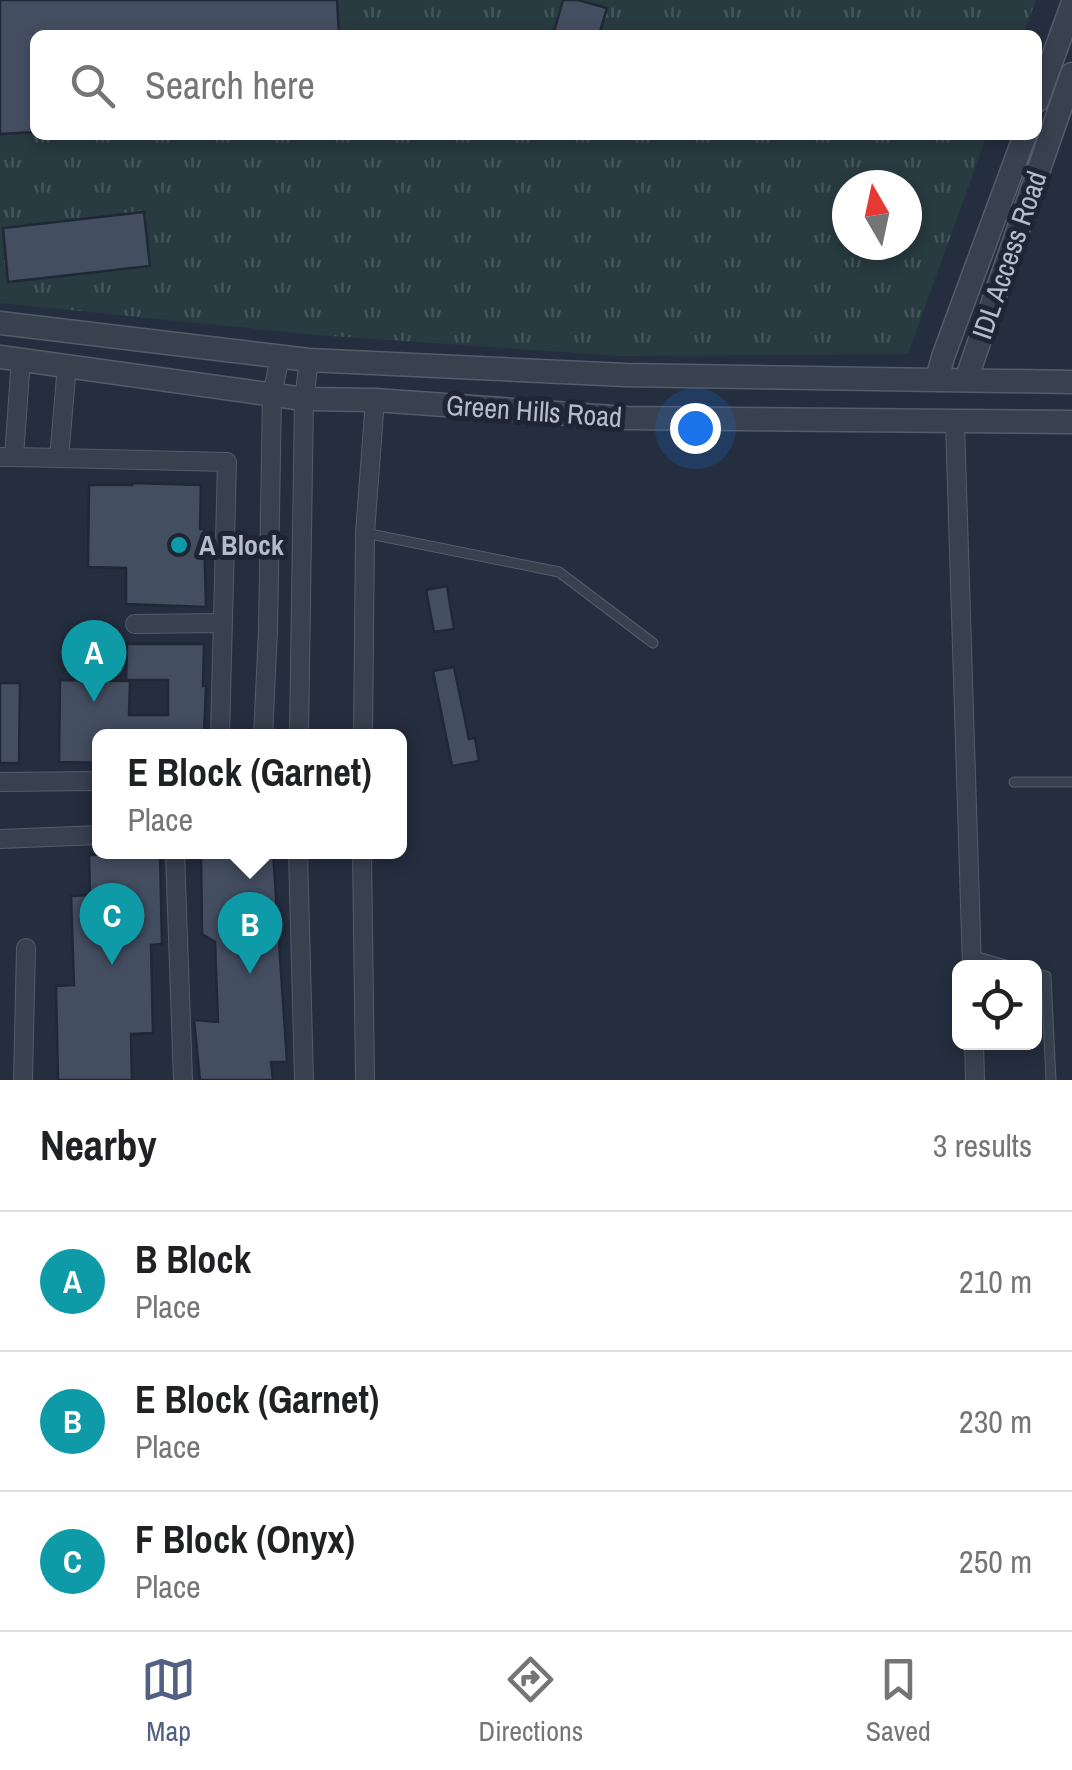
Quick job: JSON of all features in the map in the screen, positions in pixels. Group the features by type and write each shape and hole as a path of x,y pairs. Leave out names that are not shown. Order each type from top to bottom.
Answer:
{"street":[{"path":"1042,87 1072,6"},
{"name":"IDL Access Road","path":"966,380 1072,74"},
{"path":"937,379 1022,140"},
{"name":"Green Hills Road","path":"0,323 309,360 626,376 1072,382"},
{"path":"263,729 272,395 280,356"},
{"path":"10,358 7,457 227,462 220,729"},
{"name":"Green Hills Road","path":"10,358 304,399 375,400 627,418 1072,422"},
{"path":"300,729 304,399 309,360"},
{"path":"59,458 68,365"},
{"path":"363,729 365,533 375,400"},
{"path":"955,423 972,960"},
{"path":"135,624 222,623"},
{"path":"268,630 302,630"},
{"path":"0,782 92,780"},
{"path":"0,838 92,835"},
{"path":"176,859 183,1080"},
{"path":"298,859 304,1080"},
{"path":"362,859 365,1080"},
{"path":"23,1080 26,948"},
{"path":"974,1050 975,1080"}],"lane":[{"path":"365,533 559,572 652,642"},
{"path":"1014,782 1072,782"},
{"path":"1042,975 1046,976 1051,1080"}],"green space":[{"path":"0,0 1036,0 1025,30 30,30 30,140 985,140 908,354 622,356 317,335 0,303"}],"building":[{"path":"0,0 337,0 339,30 30,30 30,132 0,134"},
{"path":"563,0 607,8 600,30 554,30"},
{"path":"144,212 150,266 8,282 3,228"},
{"name":"A Block","path":"89,485 201,485 206,607 126,604 126,568 88,567"},
{"path":"447,586 454,629 434,632 426,590"},
{"path":"127,644 204,644 204,729 92,729 92,763 59,762 60,680 130,681 129,715 168,715 168,680 126,680"},
{"path":"454,667 469,739 475,738 479,761 452,766 433,671"},
{"path":"0,683 20,683 19,763 0,763"},
{"path":"89,855 92,859 160,859 162,944 151,945 153,1033 131,1034 132,1080 58,1080 56,986 74,985 71,896 90,895"},
{"path":"201,859 273,859 287,1062 271,1062 273,1080 200,1080 194,1020 218,1022 215,942 202,934"}],"place":[{"name":"A Block","path":"179,545"},
{"name":"B Block","path":"94,702"},
{"name":"F Block (Onyx)","path":"112,965"},
{"name":"E Block (Garnet)","path":"250,974"}]}
